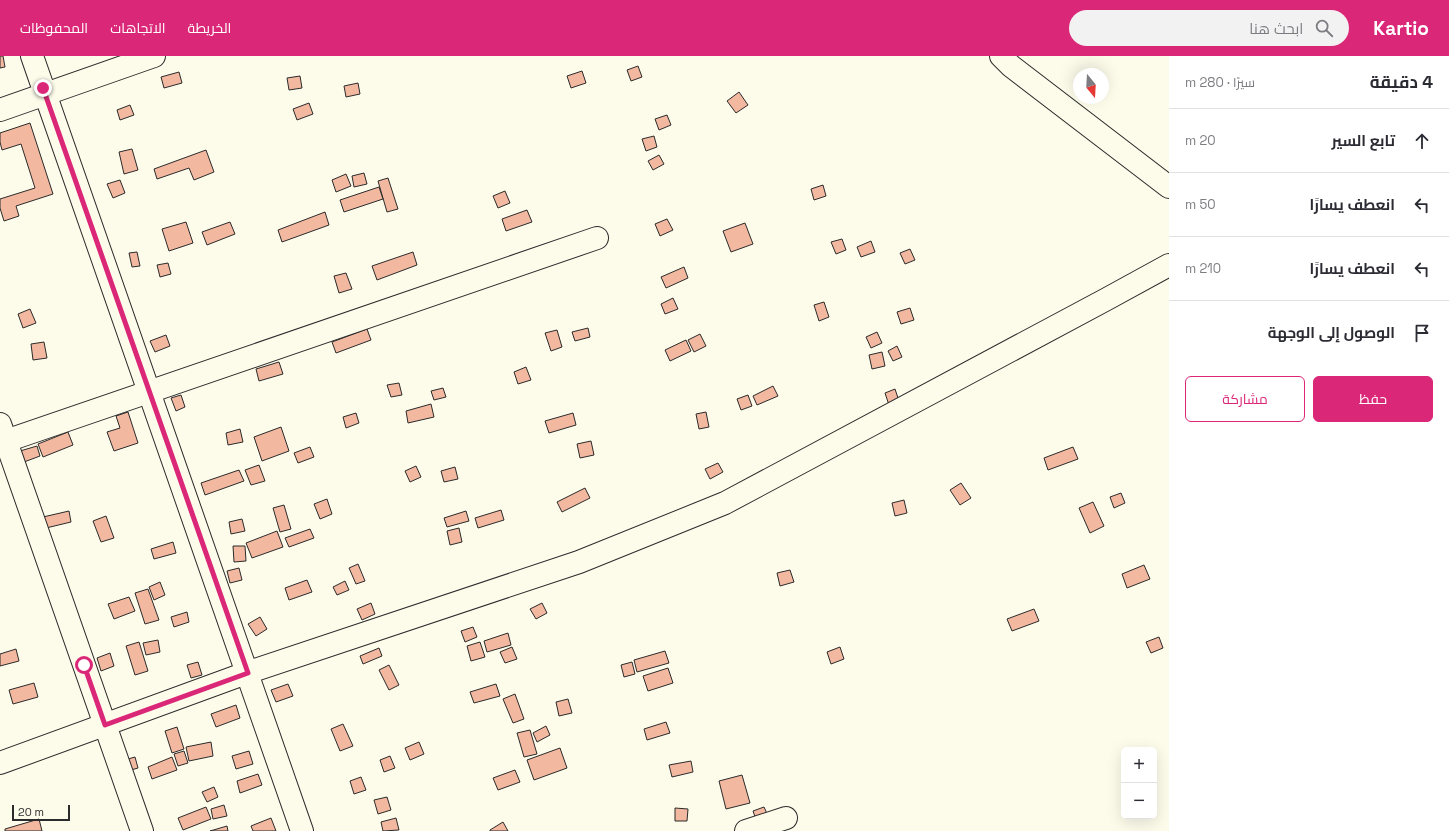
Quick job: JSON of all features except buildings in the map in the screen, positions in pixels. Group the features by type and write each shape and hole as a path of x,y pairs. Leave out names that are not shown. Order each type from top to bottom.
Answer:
{"street":[{"path":"32,56 302,831"},
{"path":"0,110 154,56"},
{"path":"1001,56 1011,66 1169,187"},
{"path":"142,831 2,436 150,392 597,238"},
{"path":"0,763 248,673 579,562 725,503 1169,265"},
{"path":"746,831 786,818"}],"route":[{"path":"43,88 248,673 105,725 84,665"}]}
